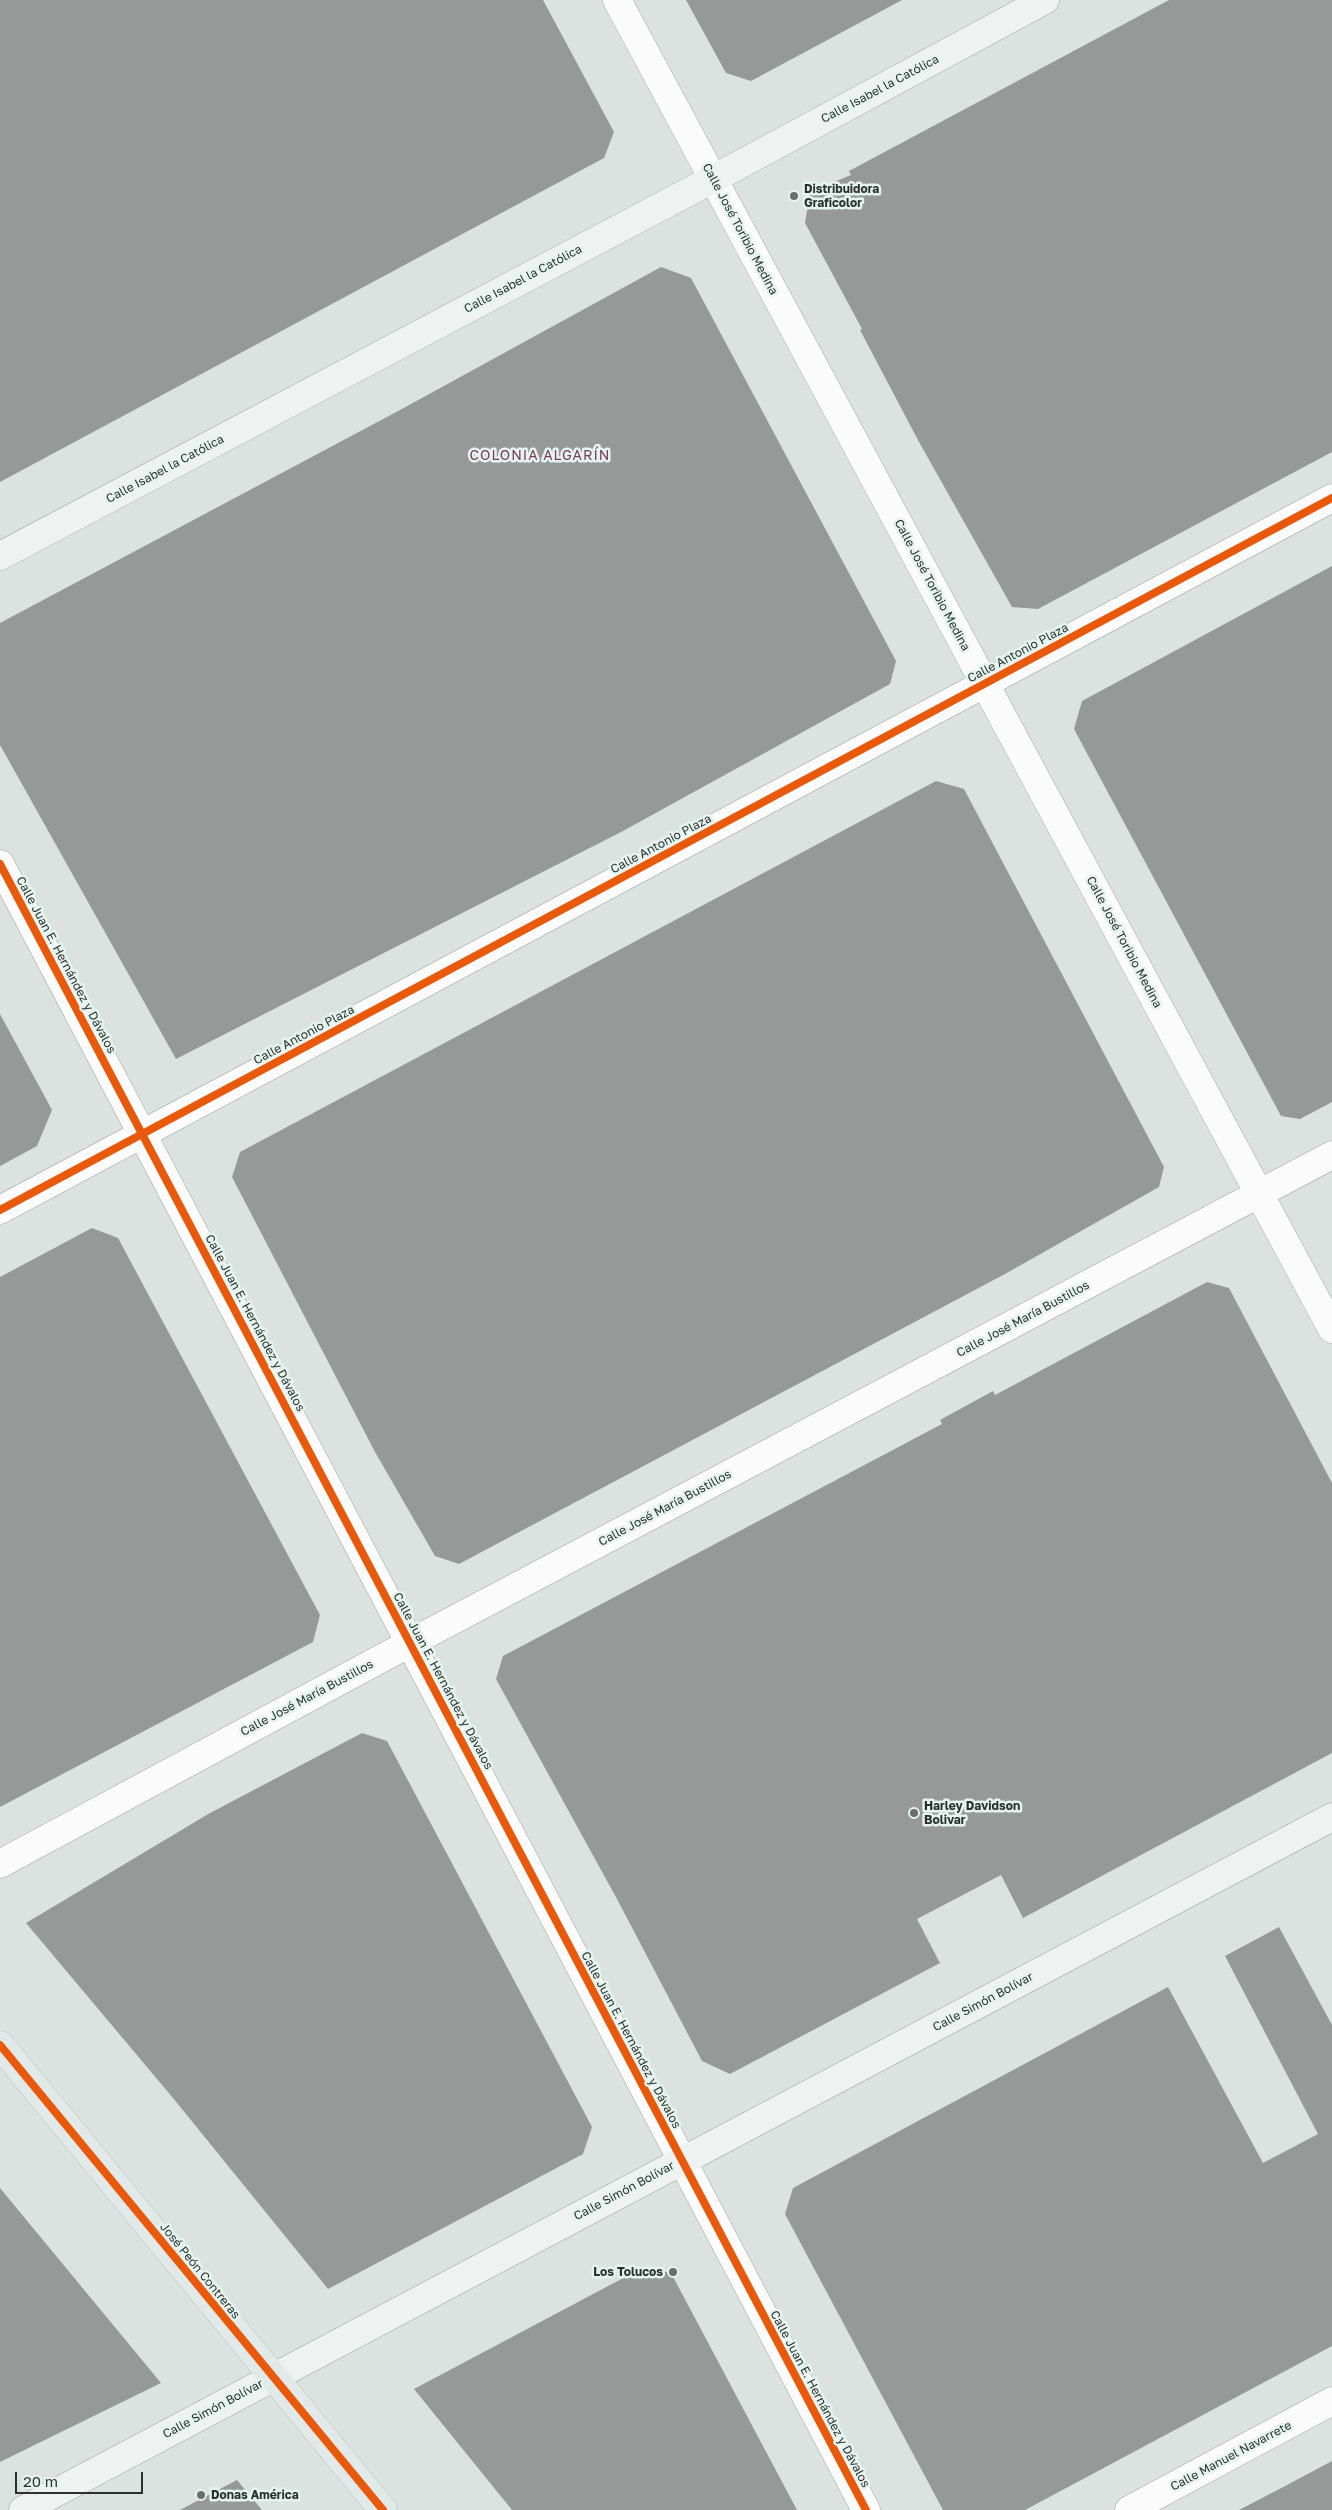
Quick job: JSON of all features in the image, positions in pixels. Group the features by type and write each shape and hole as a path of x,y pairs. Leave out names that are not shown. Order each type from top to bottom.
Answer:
{"main road":[{"name":"José Peón Contreras","path":"0,2045 383,2510"}],"street":[{"name":"Calle José Toribio Medina","path":"617,0 1332,1329"},
{"name":"Calle Isabel la Católica","path":"0,556 714,179 1045,0"},
{"name":"Calle Antonio Plaza","path":"0,1210 1332,498"},
{"name":"Calle Juan E. Hernández y Dávalos","path":"0,864 866,2510"},
{"name":"Calle José María Bustillos","path":"0,1864 410,1643 1332,1155"},
{"name":"Calle Simón Bolívar","path":"24,2510 1332,1817"},
{"name":"Calle Manuel Navarrete","path":"1129,2510 1332,2401"}],"building":[{"path":"0,0 543,0 614,132 604,158 0,482"},
{"path":"686,0 902,0 751,81 726,73"},
{"path":"1169,0 1332,0 1332,452 1038,609 1012,607 919,442 860,330 862,329 805,223 810,192 851,175 849,171"},
{"path":"661,267 691,278 896,661 890,684 623,831 176,1059 0,745 0,623 400,410"},
{"path":"1332,566 1332,1102 1300,1119 1281,1116 1074,729 1082,701"},
{"path":"936,781 964,789 1164,1167 1159,1187 1005,1274 459,1564 435,1556 375,1452 232,1177 240,1152"},
{"path":"0,1014 52,1110 37,1146 0,1166"},
{"path":"92,1228 118,1238 320,1615 313,1642 0,1807 0,1277"},
{"path":"1207,1282 1229,1288 1332,1483 1332,1753 1023,1918 1001,1875 917,1919 940,1963 730,2074 702,2061 617,1899 496,1679 503,1656 942,1424 940,1420 993,1391 995,1395"},
{"path":"362,1733 387,1741 592,2127 583,2154 328,2289 173,2098 26,1923 210,1813"},
{"path":"1279,1927 1332,2025 1332,2346 1025,2510 943,2510 785,2214 793,2188 1168,1987 1263,2163 1318,2134 1225,1956"},
{"path":"0,2188 161,2383 0,2462"},
{"path":"644,2267 671,2273 797,2510 512,2510 414,2389"},
{"path":"1332,2461 1332,2510 1239,2510 1287,2485"},
{"path":"237,2480 262,2510 180,2510"}],"cycle path":[{"path":"0,1210 1332,498"},
{"path":"0,864 866,2510"},
{"path":"0,2045 383,2510"}],"place":[{"name":"Distribuidora Graficolor","path":"794,196"},
{"name":"Harley Davidson Bolivar","path":"914,1813"},
{"name":"Los Tolucos","path":"673,2272"},
{"name":"Donas América","path":"201,2495"}],"district":[{"name":"COLONIA ALGARÍN","path":"540,456"}]}
